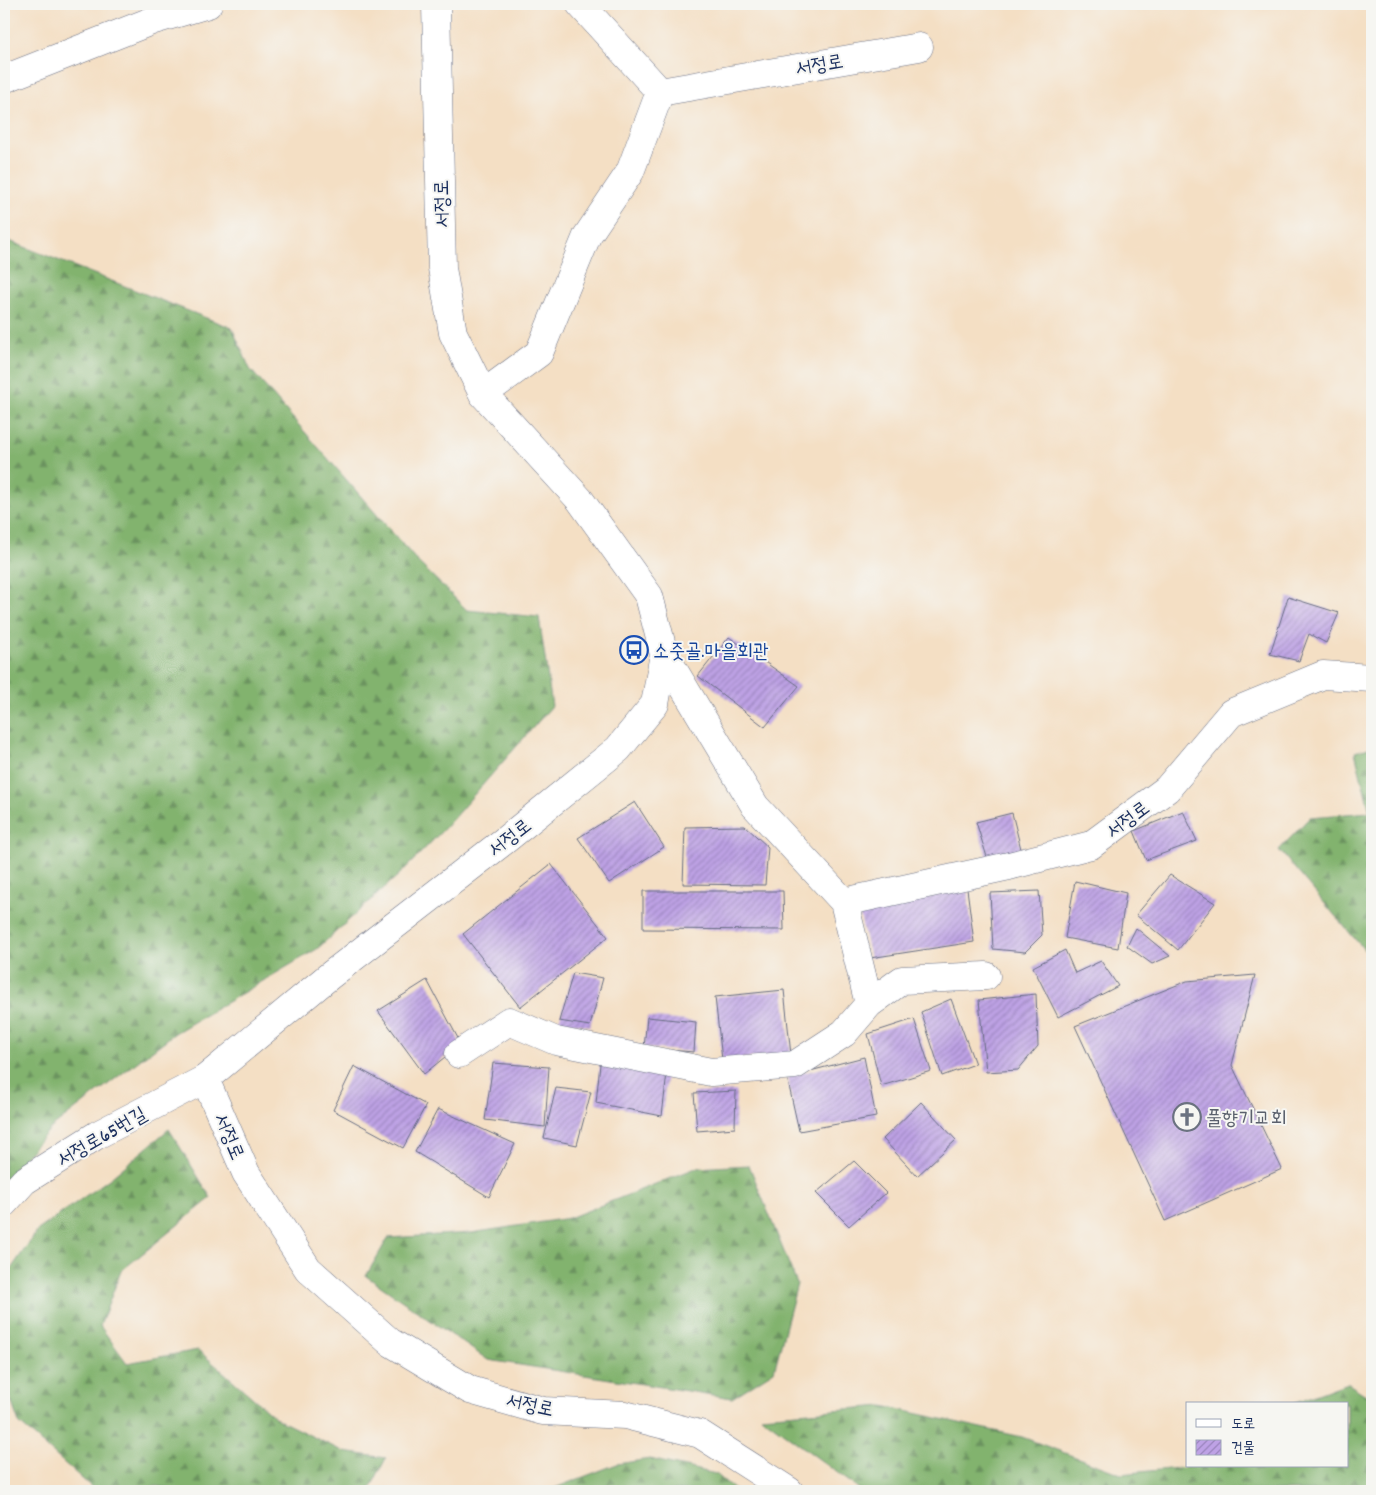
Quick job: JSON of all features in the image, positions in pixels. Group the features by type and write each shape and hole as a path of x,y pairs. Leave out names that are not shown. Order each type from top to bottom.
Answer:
{"main road":[{"path":"4,79 154,20 208,4"},
{"name":"서정로","path":"444,4 442,268 453,333 483,394 580,500 649,596 664,654 755,806 844,902 869,1004"},
{"path":"483,394 539,354 587,236 630,172 660,92 580,4"},
{"name":"서정로","path":"660,92 919,47"},
{"name":"서정로","path":"664,654 655,704 618,749 504,841 328,977 205,1079 246,1174 308,1269 390,1342 470,1390 543,1411 625,1415 700,1434 789,1491"},
{"name":"서정로","path":"844,902 1010,866 1091,845 1167,789 1231,713 1323,674 1372,678"},
{"path":"459,1054 509,1021 556,1041 711,1072 795,1065 844,1033 869,1004 902,980 986,976"},
{"name":"서정로65번길","path":"4,1203 24,1181 97,1136 205,1079"}],"green space":[{"path":"4,239 232,328 250,369 418,562 467,610 539,617 552,706 443,830 403,871 317,949 175,1033 51,1128 4,1181"},
{"path":"1372,747 1372,959 1279,850 1310,817 1370,812 1355,752"},
{"path":"169,1129 211,1198 121,1271 100,1326 127,1363 198,1350 277,1419 344,1452 386,1458 369,1491 185,1491 154,1486 142,1491 96,1491 19,1423 4,1381 4,1279 38,1230 112,1177"},
{"path":"749,1165 797,1284 774,1371 732,1398 488,1360 366,1276 388,1238 471,1233 569,1218 696,1168"},
{"path":"1347,1383 1372,1399 1372,1491 862,1491 761,1416 883,1406 1022,1437 1121,1474 1186,1467 1348,1468 1348,1402 1296,1402"},
{"path":"650,1459 716,1474 736,1491 547,1491 617,1464"}],"building":[{"path":"1288,597 1339,613 1326,643 1309,634 1299,661 1270,654"},
{"path":"729,637 799,686 765,727 698,676"},
{"path":"635,802 664,847 609,883 578,838"},
{"path":"1183,811 1197,841 1146,860 1134,831"},
{"path":"1012,813 1021,849 987,857 976,822"},
{"path":"745,826 768,847 765,885 683,884 685,827"},
{"path":"551,864 608,937 520,1007 463,934"},
{"path":"1170,875 1215,903 1178,950 1136,915"},
{"path":"1075,881 1126,893 1118,948 1065,938"},
{"path":"967,889 974,942 870,958 859,912"},
{"path":"643,891 783,891 784,930 643,929"},
{"path":"1039,891 1042,935 1025,952 993,949 990,893"},
{"path":"1136,928 1170,956 1152,964 1127,946"},
{"path":"1065,950 1075,973 1101,961 1118,986 1058,1017 1033,967"},
{"path":"573,973 603,978 590,1026 559,1021"},
{"name":"풀향기교회","path":"1255,975 1232,1065 1282,1169 1165,1221 1075,1026 1187,981"},
{"path":"427,980 461,1044 424,1074 378,1011"},
{"path":"784,990 791,1055 722,1060 715,997"},
{"path":"1036,994 1038,1046 1018,1070 986,1072 979,1000"},
{"path":"951,999 975,1064 942,1076 921,1012"},
{"path":"647,1017 696,1022 694,1052 644,1048"},
{"path":"914,1019 931,1071 881,1086 868,1034"},
{"path":"864,1057 876,1117 799,1131 787,1077"},
{"path":"493,1063 549,1067 545,1127 485,1120"},
{"path":"600,1064 667,1073 662,1116 596,1103"},
{"path":"354,1066 426,1105 403,1148 333,1110"},
{"path":"556,1088 591,1092 577,1145 544,1138"},
{"path":"736,1091 735,1128 697,1131 694,1093"},
{"path":"921,1102 956,1140 917,1176 883,1139"},
{"path":"438,1109 515,1144 489,1197 415,1152"},
{"path":"854,1161 886,1193 849,1226 816,1193"}],"place":[{"name":"소줏골.마을회관","path":"634,650"},
{"name":"풀향기교회","path":"1187,1117"}]}
